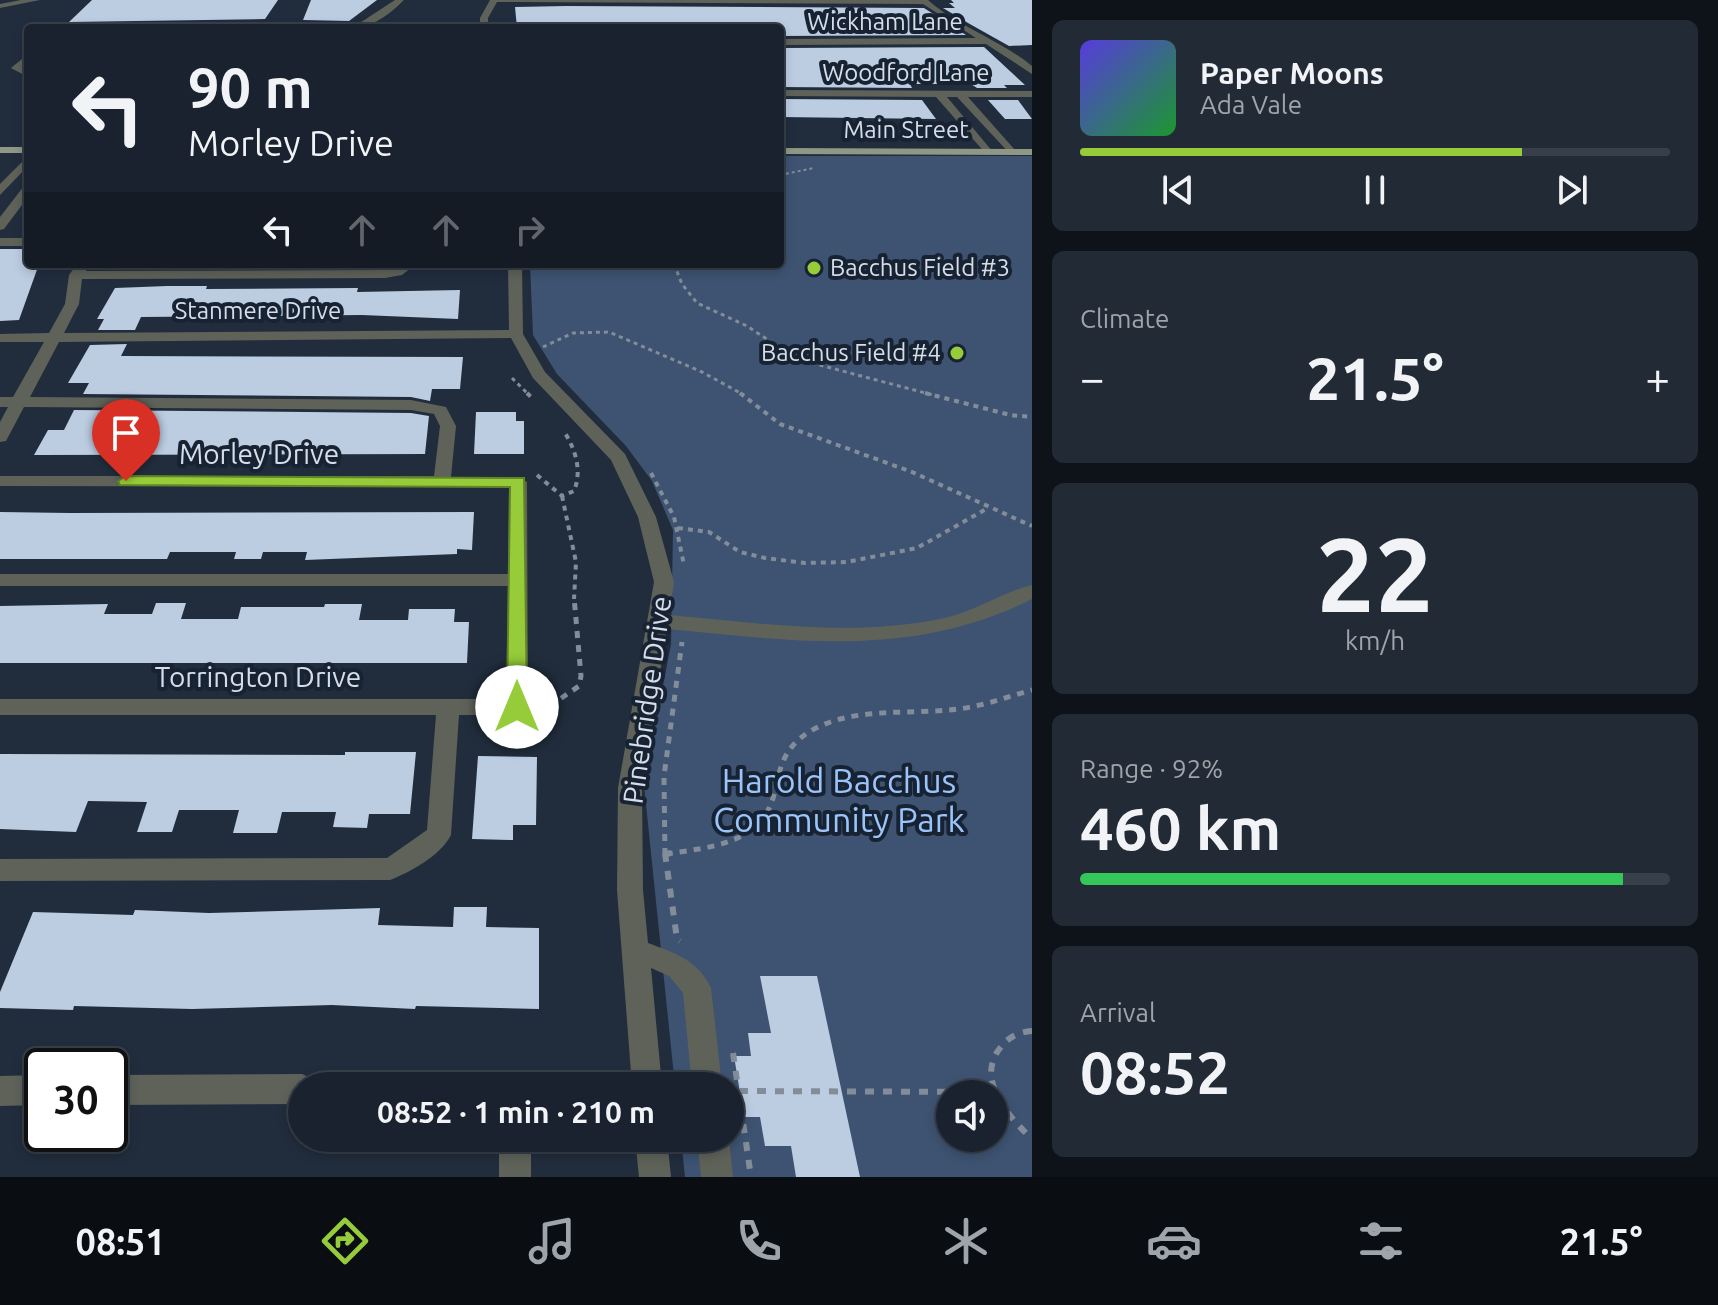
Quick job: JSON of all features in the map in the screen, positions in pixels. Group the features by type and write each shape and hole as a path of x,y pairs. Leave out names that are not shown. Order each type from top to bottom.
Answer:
{"main road":[{"path":"0,137 24,140"},
{"name":"Main Street","path":"784,140 1032,141"},
{"path":"0,150 24,141"},
{"name":"Main Street","path":"784,151 1032,152"}],"street":[{"path":"0,6 36,0"},
{"path":"364,24 385,13 400,0"},
{"path":"484,24 494,0 924,1 944,20 1009,50 1032,71"},
{"name":"Wickham Lane","path":"784,42 991,41"},
{"path":"24,61 16,68 24,73"},
{"name":"Woodford Lane","path":"784,93 1032,94"},
{"path":"939,94 987,152"},
{"path":"960,94 1011,152"},
{"path":"0,191 24,164"},
{"path":"0,170 19,170"},
{"path":"0,226 24,194"},
{"path":"0,242 24,242"},
{"path":"0,437 72,304 80,270 385,274 403,268"},
{"path":"515,268 520,342"},
{"name":"Stanmere Drive","path":"0,338 56,336 520,342"},
{"name":"Pinebridge Drive","path":"520,342 539,375 619,458 647,517 664,582 630,788 630,890 646,1072"},
{"path":"0,402 411,405 440,410 448,426 442,482"},
{"name":"Morley Drive","path":"0,481 518,482"},
{"path":"517,707 518,482"},
{"path":"0,580 518,580"},
{"path":"657,621 797,633 876,636 962,624 1032,591"},
{"name":"Torrington Drive","path":"0,707 517,707"},
{"path":"0,870 390,869 439,835 448,707"},
{"path":"635,950 679,967 697,988 706,1072"},
{"path":"128,1090 288,1089"},
{"path":"0,1091 24,1090"},
{"path":"515,1152 515,1177"},
{"path":"652,1152 655,1177"},
{"path":"714,1152 717,1177"}],"path":[{"path":"676,268 682,284 697,303 747,326 797,359 1010,415 1032,417"},
{"path":"520,342 547,346 573,333 592,330 609,332 702,372 750,398 780,424 912,472 1032,526"},
{"path":"512,378 536,402"},
{"path":"559,422 572,444 578,474 574,491 562,496"},
{"path":"517,707 529,720 579,686 581,676 574,603 576,562 562,496 533,473 518,482"},
{"path":"678,528 703,530 741,553 766,558 816,562 867,559 908,552 944,535 988,508"},
{"path":"666,854 719,845 759,824 768,806 778,765 791,745 816,728 887,712 967,708 1032,690"},
{"path":"992,1080 993,1059 1000,1047 1011,1037 1032,1031"},
{"path":"744,1091 936,1092"},
{"path":"1008,1113 1016,1126 1032,1139"}],"green space":[{"name":"Harold Bacchus Community Park","path":"784,156 1032,156 1032,1177 685,1177 682,1152 744,1152 744,1072 674,1072 644,785 671,644 673,530 652,481 626,446 557,374 533,335 530,268 784,268"}],"building":[{"path":"92,0 278,0 265,19 69,22"},
{"path":"311,0 377,0 349,21 303,20"},
{"path":"951,0 1032,0 1032,45 1009,46 943,8 955,8 949,3 954,3"},
{"path":"515,7 924,8 966,35 784,36 784,24 517,24"},
{"path":"984,47 1025,85 1004,85 1007,88 977,88 971,84 910,84 912,88 784,87 784,48"},
{"path":"784,99 922,100 936,119 784,117"},
{"path":"988,100 1018,100 1032,119 1005,119"},
{"path":"0,249 24,249 24,268 38,268 19,320 0,321"},
{"path":"207,286 206,289 358,288 357,292 460,290 458,319 362,315 141,317 135,330 98,330 104,319 97,319 115,288"},
{"path":"127,344 121,356 463,357 460,389 432,389 430,401 411,397 83,394 89,383 68,383 90,345"},
{"path":"74,410 411,413 429,416 425,454 34,455 48,430 64,430"},
{"path":"476,412 516,412 516,421 524,421 524,454 474,454"},
{"path":"0,512 474,512 472,550 457,549 457,554 305,560 307,552 263,552 261,559 234,559 236,552 170,552 167,559 0,559"},
{"path":"156,603 186,603 181,619 238,619 241,607 362,604 359,620 408,620 409,609 455,609 454,622 469,622 467,663 0,663 0,606 108,604 104,614 152,614"},
{"path":"345,752 416,752 410,814 369,814 367,828 333,827 336,812 282,812 277,833 233,833 239,810 179,810 172,832 137,832 147,802 88,801 76,832 0,829 0,754 345,755"},
{"path":"478,756 537,757 536,825 513,825 513,840 472,839"},
{"path":"454,907 487,907 486,927 539,928 539,1009 332,1005 192,1009 0,1008 0,992 33,912 133,915 135,910 209,913 380,908 378,925 453,927"},
{"path":"760,976 817,976 860,1177 796,1177 791,1146 765,1146 760,1117 744,1117 744,1072 737,1072 734,1056 751,1056 748,1033 771,1033"}],"place":[{"name":"Bacchus Field #3","path":"814,268"},
{"name":"Bacchus Field #4","path":"957,353"}],"route":[{"path":"126,481 518,482 517,707"}]}
